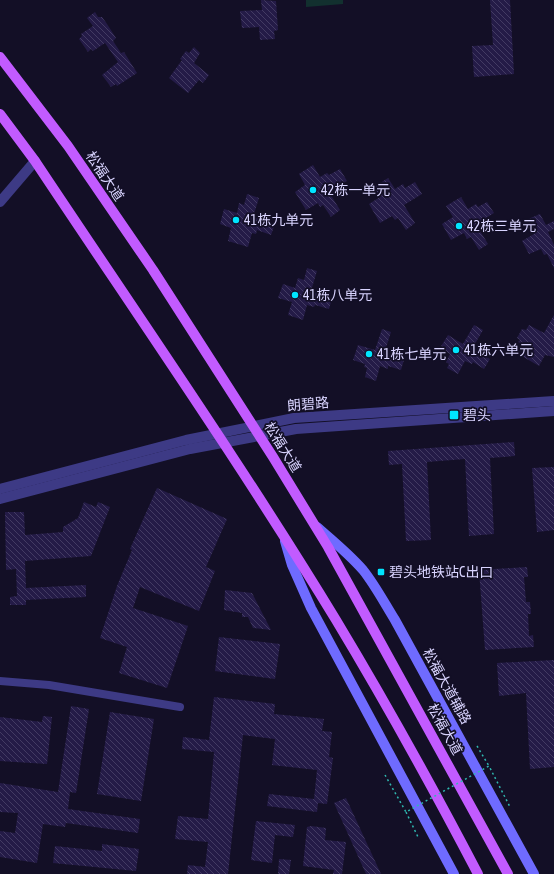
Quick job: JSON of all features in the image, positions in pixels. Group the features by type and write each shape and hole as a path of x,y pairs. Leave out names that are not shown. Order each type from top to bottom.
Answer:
{"main road":[{"name":"松福大道","path":"0,57 72,152 153,270 254,426 315,526 508,874"},
{"path":"0,114 35,161 283,535 337,621 396,722 478,874"},
{"name":"松福大道辅路","path":"315,526 342,549 358,566 379,594 395,620 534,874"},
{"path":"283,535 292,565 311,608 454,874"}],"street":[{"path":"0,202 35,161"},
{"name":"朗碧路","path":"1,491 186,440 294,418 554,401"},
{"name":"朗碧路","path":"1,491 222,442 296,429 554,411"},
{"path":"0,681 49,685 180,707"}],"path":[{"path":"477,746 510,807"},
{"path":"406,812 489,766"},
{"path":"385,775 418,837"}],"green space":[{"path":"306,0 343,0 343,4 306,7"}],"building":[{"path":"261,0 276,1 278,30 274,31 275,39 260,40 259,27 242,28 240,11 262,10"},
{"path":"490,0 510,0 514,74 474,77 472,46 493,45"},
{"path":"95,12 98,17 102,17 107,24 116,38 113,41 121,53 124,52 137,73 117,86 116,84 111,87 102,75 118,62 105,43 93,51 91,49 88,52 79,39 82,36 81,34 93,26 87,18"},
{"path":"194,47 200,53 194,63 209,75 203,83 199,80 188,93 169,78 182,60 180,59 186,51 189,53"},
{"name":"42栋一单元","path":"313,165 320,177 327,173 329,175 340,169 347,181 329,192 340,210 331,217 323,205 320,207 318,203 306,210 295,192 305,185 299,174"},
{"path":"388,178 395,189 403,184 405,188 415,182 422,194 404,205 415,223 406,230 398,218 395,220 392,216 380,223 369,204 380,197 374,187"},
{"name":"41栋九单元","path":"247,194 259,198 253,217 275,224 271,235 257,230 256,234 252,233 248,247 228,241 231,228 220,224 224,209 237,213 239,203 244,205"},
{"name":"42栋三单元","path":"461,197 468,209 476,204 478,207 487,202 494,213 476,224 488,244 479,250 471,237 467,239 464,233 451,240 442,224 453,217 446,206"},
{"path":"540,214 546,225 554,221 554,229 548,232 554,245 554,268 547,254 544,255 541,249 529,254 522,241 534,234 526,220"},
{"name":"41栋八单元","path":"307,268 317,271 311,291 332,298 329,309 315,305 314,307 307,305 303,320 288,315 292,302 278,298 283,284 295,288 298,278 304,280"},
{"path":"554,315 554,357 545,355 539,366 520,355 525,346 518,342 520,340 517,338 522,329 526,330 529,325 544,333"},
{"name":"41栋六单元","path":"474,325 483,330 472,349 490,359 484,369 473,362 472,364 465,361 458,374 447,368 449,364 446,362 450,354 440,348 448,335 463,344"},
{"name":"41栋七单元","path":"382,329 391,332 384,354 404,360 401,370 388,366 388,369 380,366 376,381 365,377 367,368 364,367 365,364 353,360 358,345 375,350"},
{"path":"514,442 515,456 490,458 494,534 469,536 465,459 427,462 431,540 406,541 402,464 389,465 388,451"},
{"path":"554,467 554,530 537,532 532,468"},
{"path":"157,488 227,519 206,567 215,571 199,611 140,587 133,608 188,626 167,688 119,673 127,647 100,638 117,586 132,550 130,549"},
{"path":"84,502 96,507 98,502 110,507 91,556 25,561 26,588 86,585 86,597 26,600 26,605 10,605 10,597 17,596 16,569 6,570 5,512 24,512 25,535 63,532 63,527 78,518"},
{"path":"527,567 528,577 524,577 526,602 530,602 531,614 528,614 529,636 533,635 534,647 485,650 479,570"},
{"path":"225,590 252,593 271,630 253,628 248,617 242,617 242,613 224,610"},
{"path":"219,637 280,644 275,679 215,671"},
{"path":"554,660 554,767 530,769 526,693 499,696 497,663"},
{"path":"214,697 275,704 274,714 324,719 322,731 332,732 329,757 333,758 327,804 318,803 317,812 267,806 269,794 314,799 317,770 272,765 275,739 243,735 228,874 187,874 188,865 205,867 208,842 175,839 178,816 208,819 214,752 182,749 183,737 209,740"},
{"path":"71,706 89,709 76,793 70,792 68,809 140,819 138,833 66,823 65,827 43,824 37,863 0,857 0,831 15,833 18,813 0,812 0,783 58,792"},
{"path":"110,712 154,719 141,801 97,794"},
{"path":"43,716 52,717 47,764 0,761 0,717 42,722"},
{"path":"346,798 381,874 366,874 334,803"},
{"path":"256,821 295,825 293,837 275,835 272,863 251,860"},
{"path":"311,826 326,828 325,840 346,842 342,874 333,874 334,870 303,866 307,827"},
{"path":"102,844 139,849 136,871 53,863 55,846 102,851"},
{"path":"279,859 291,860 289,874 278,874"}],"place":[{"name":"42栋一单元","path":"313,190"},
{"name":"41栋九单元","path":"236,220"},
{"name":"42栋三单元","path":"459,226"},
{"name":"41栋八单元","path":"295,295"},
{"name":"41栋六单元","path":"456,350"},
{"name":"41栋七单元","path":"369,354"},
{"name":"碧头","path":"454,415"},
{"name":"碧头地铁站C出口","path":"381,572"}]}
